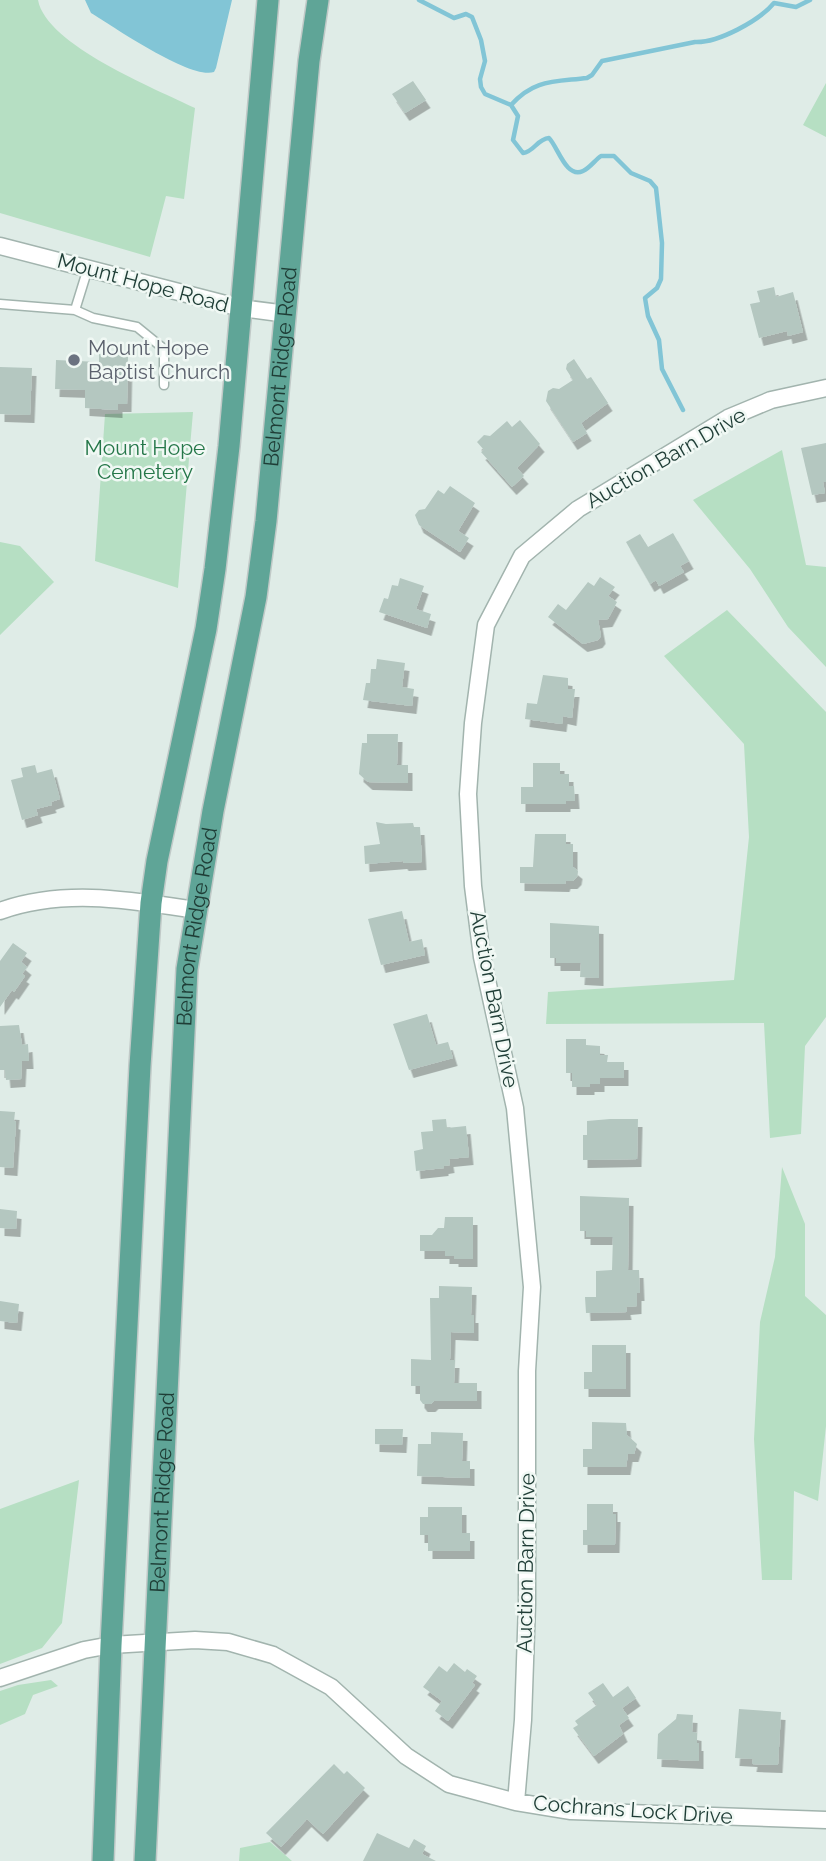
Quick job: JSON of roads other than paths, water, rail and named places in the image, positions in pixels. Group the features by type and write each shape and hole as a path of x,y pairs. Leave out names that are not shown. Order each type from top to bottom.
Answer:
{"main road":[{"name":"Belmont Ridge Road","path":"103,1861 140,1066 151,903 157,861 206,629 215,569 268,0"},
{"name":"Belmont Ridge Road","path":"145,1861 187,969 256,597 266,521 309,61 318,0"}],"street":[{"name":"Mount Hope Road","path":"0,246 241,308 286,314"},
{"name":"Auction Barn Drive","path":"516,1802 523,1720 527,1604 527,1371 532,1287 515,1108 482,957 473,886 468,794 472,723 486,625 522,556 578,509 728,418 771,400 826,388"},
{"path":"0,911 25,902 92,897 196,910"},
{"name":"Cochrans Lock Drive","path":"0,1678 84,1650 111,1645 195,1640 228,1642 273,1655 331,1687 406,1756 449,1784 516,1802 571,1811 826,1820"}],"lane":[{"path":"75,310 88,268"},
{"path":"0,304 75,310 93,318 137,327 164,349 164,385"}],"water":[{"path":"85,0 232,0 214,72 188,68 152,51 91,13"}],"waterway":[{"path":"419,0 454,18 466,14 472,17 481,40 485,61 480,79 481,87 485,94 511,105 518,116 513,140 523,153 549,138 572,170 583,171 601,156 614,156 631,173 650,181 656,188 662,243 661,279 657,288 645,298 648,316 659,340 662,369 683,410"},
{"path":"511,105 536,86 587,78 602,61 715,39 748,24 774,3 796,7 810,0"}],"place":[{"name":"Mount Hope Baptist Church","path":"74,360"}],"park label":[{"name":"Mount Hope Cemetery","path":"145,460"}]}
